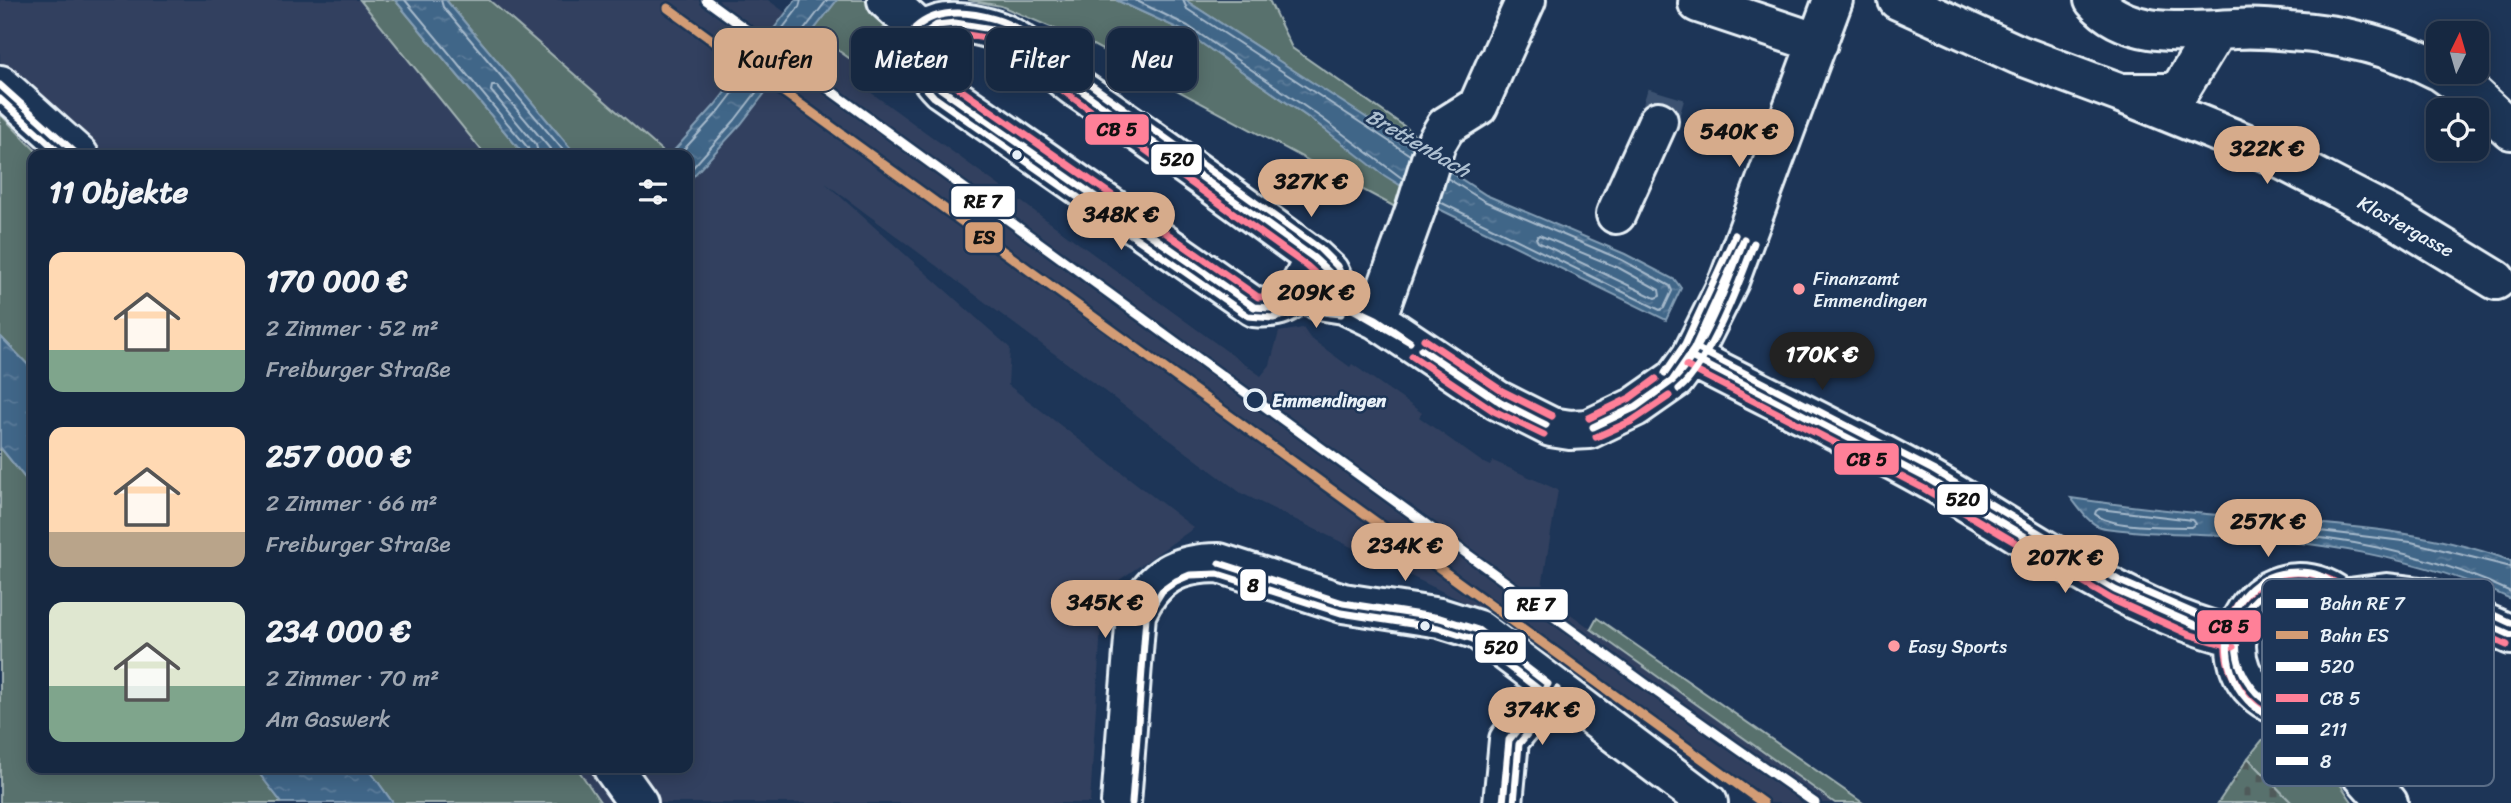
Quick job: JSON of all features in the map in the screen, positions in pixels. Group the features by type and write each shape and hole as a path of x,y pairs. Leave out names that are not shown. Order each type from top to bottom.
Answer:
{"street":[{"path":"887,0 917,28"},
{"path":"1360,311 1416,208 1432,154 1446,126 1478,106 1526,0"},
{"path":"933,28 955,23 992,29 1013,38 1068,81 1314,258 1329,272 1360,311 1497,400 1551,427 1570,430 1589,429 1635,407 1675,379 1691,357 1729,281 1833,0"},
{"name":"Klostergasse","path":"1898,0 2019,55 2267,152 2391,216 2496,280"},
{"path":"2094,0 2115,18 2136,27 2208,32 2234,29 2290,31 2361,41 2408,54 2426,64"},
{"path":"1698,3 1818,43"},
{"path":"2121,93 2178,93 2208,32"},
{"path":"2459,84 2511,130"},
{"path":"0,85 72,150"},
{"path":"945,91 960,104 1254,307 1271,309 1289,301 1303,299 1360,311"},
{"path":"1616,214 1658,121"},
{"path":"1289,301 1296,295 1314,258"},
{"path":"1691,357 1926,478 2133,600 2183,622 2236,637"},
{"path":"1121,803 1136,614 1155,583 1171,572 1187,565 1219,563 1343,603 1450,620 1478,630 1708,803"},
{"path":"2262,595 2253,602 2242,618 2236,637 2236,656 2241,674 2252,690 2262,698"},
{"path":"2494,628 2511,635"},
{"path":"1503,803 1509,740 1533,710 1548,684"},
{"path":"617,773 638,803"},
{"path":"2372,786 2386,801"}],"shaded area":[{"path":"0,0 360,0 481,150 35,150 0,114"},
{"path":"489,0 768,0 807,28 714,28 714,91 837,91 837,49 851,59 851,91 869,91 1261,376 1270,365 1279,332 1303,328 1310,338 1422,413 1419,417 1482,462 1490,466 1493,461 1558,490 1541,593 1834,803 1752,803 1588,683 1476,608 1241,493 824,182 1010,348 1008,385 1194,528 1115,583 1102,610 1090,803 601,803 580,773 693,773 693,150 661,150"}],"green space":[{"path":"360,0 395,0 520,150 481,150"},
{"path":"446,0 489,0 661,150 572,150"},
{"path":"837,0 902,0 883,28 851,28 851,59 837,50 837,28 815,28"},
{"path":"968,0 1116,0 1177,28 1107,28 1107,53 1093,45 1093,28 1053,28 1001,6"},
{"path":"1185,0 1269,0 1292,48 1411,131 1417,140 1414,149"},
{"path":"1197,40 1404,188 1397,208 1179,91 1197,91"},
{"path":"0,114 35,150 28,150 28,365 0,336"},
{"path":"0,447 28,482 28,773 259,773 282,803 0,803"},
{"path":"1597,618 1863,803 1835,803 1591,629"},
{"path":"2262,740 2262,772 2248,758"},
{"path":"2248,758 2262,772 2262,786 2275,786 2292,803 2218,803"},
{"path":"372,773 580,773 601,803 393,803"},
{"path":"2275,786 2341,786 2353,803 2292,803"}],"water":[{"path":"395,0 446,0 572,150 520,150"},
{"path":"796,0 837,0 815,28 774,28"},
{"path":"1116,0 1185,0 1486,195 1625,254 1675,280 1681,288 1666,320 1437,208 1382,174 1319,125 1197,40 1197,28 1177,28"},
{"path":"726,91 767,91 741,124 693,177 693,150 674,150"},
{"path":"0,336 28,365 28,482 0,447"},
{"path":"2071,498 2184,512 2350,526 2449,542 2511,561 2511,599 2494,592 2494,579 2461,579 2405,562 2331,547 2257,538 2104,528 2088,519"},
{"path":"259,773 372,773 393,803 282,803"}],"tunnel":[{"path":"1658,121 1666,94"}],"transit line":[{"path":"706,0 1654,690 1815,803"},
{"name":"211","path":"1341,314 1303,310 1273,318 1248,316 934,97 921,82 914,66 911,48 915,28 933,17 964,13 995,19 1019,30 1320,249 1337,266 1352,296"},
{"name":"520","path":"955,23 992,29 1013,38 1068,81 1314,258 1329,272 1344,304 1303,299 1271,308 1254,307 941,89 930,77 924,64 924,34 937,25 955,23"},
{"path":"956,33 985,38 1015,52 1069,95 1307,266 1320,278 1326,291 1296,289 1258,297 948,81 936,63 933,42 944,34 956,33"},
{"name":"520","path":"0,85 72,150"},
{"name":"8","path":"0,99 56,150"},
{"name":"211","path":"1665,373 1685,344 1735,235"},
{"name":"520","path":"1672,381 1694,349 1744,239"},
{"name":"520","path":"1672,381 1683,369 1704,335 1744,239"},
{"name":"211","path":"1679,389 1690,378 1712,343 1754,243"},
{"name":"520","path":"1344,304 1376,319 1410,342"},
{"name":"520","path":"1344,304 1410,342"},
{"path":"1424,339 1502,391 1552,416"},
{"name":"211","path":"1696,348 1933,470 2120,581 2198,615 2239,627"},
{"name":"520","path":"1421,349 1497,400 1546,425"},
{"name":"520","path":"1421,349 1505,405 1546,425"},
{"path":"1412,356 1494,411 1544,435"},
{"name":"520","path":"1691,357 1928,479 2115,590 2195,625 2236,637"},
{"path":"1686,366 1923,488 2111,599 2191,635 2233,647"},
{"path":"1589,418 1630,398 1656,379"},
{"name":"520","path":"1593,427 1635,407 1672,381"},
{"name":"520","path":"1593,427 1636,407 1672,381"},
{"path":"1596,437 1632,421 1669,396"},
{"name":"520","path":"1219,563 1343,603 1440,618 1478,630 1548,684 1533,710 1509,740 1503,803"},
{"path":"2271,579 2288,573 2324,579"},
{"name":"211","path":"2268,579 2273,576 2311,573 2325,579"},
{"name":"8","path":"1132,803 1146,617 1162,591 1190,575 1218,574 1341,613 1438,628 1473,639 1542,692"},
{"path":"2262,583 2243,598 2230,620 2226,646 2232,674 2250,701 2262,710"},
{"name":"211","path":"2262,583 2246,593 2231,620 2228,651 2235,681 2253,705 2262,709"},
{"name":"520","path":"2262,596 2251,604 2240,623 2236,645 2241,669 2262,698"},
{"name":"211","path":"2494,615 2511,623"},
{"name":"520","path":"2494,627 2511,635"},
{"path":"2494,639 2507,645"},
{"name":"8","path":"1514,803 1519,744 1542,716 1557,689"}],"rail line":[{"name":"ES","path":"668,8 1763,803"}],"place":[{"name":"Finanzamt Emmendingen","path":"1799,289"},
{"name":"Emmendingen","path":"1255,400"},
{"name":"Easy Sports","path":"1894,646"}],"water label":[{"name":"Brettenbach","path":"1418,143"}]}
